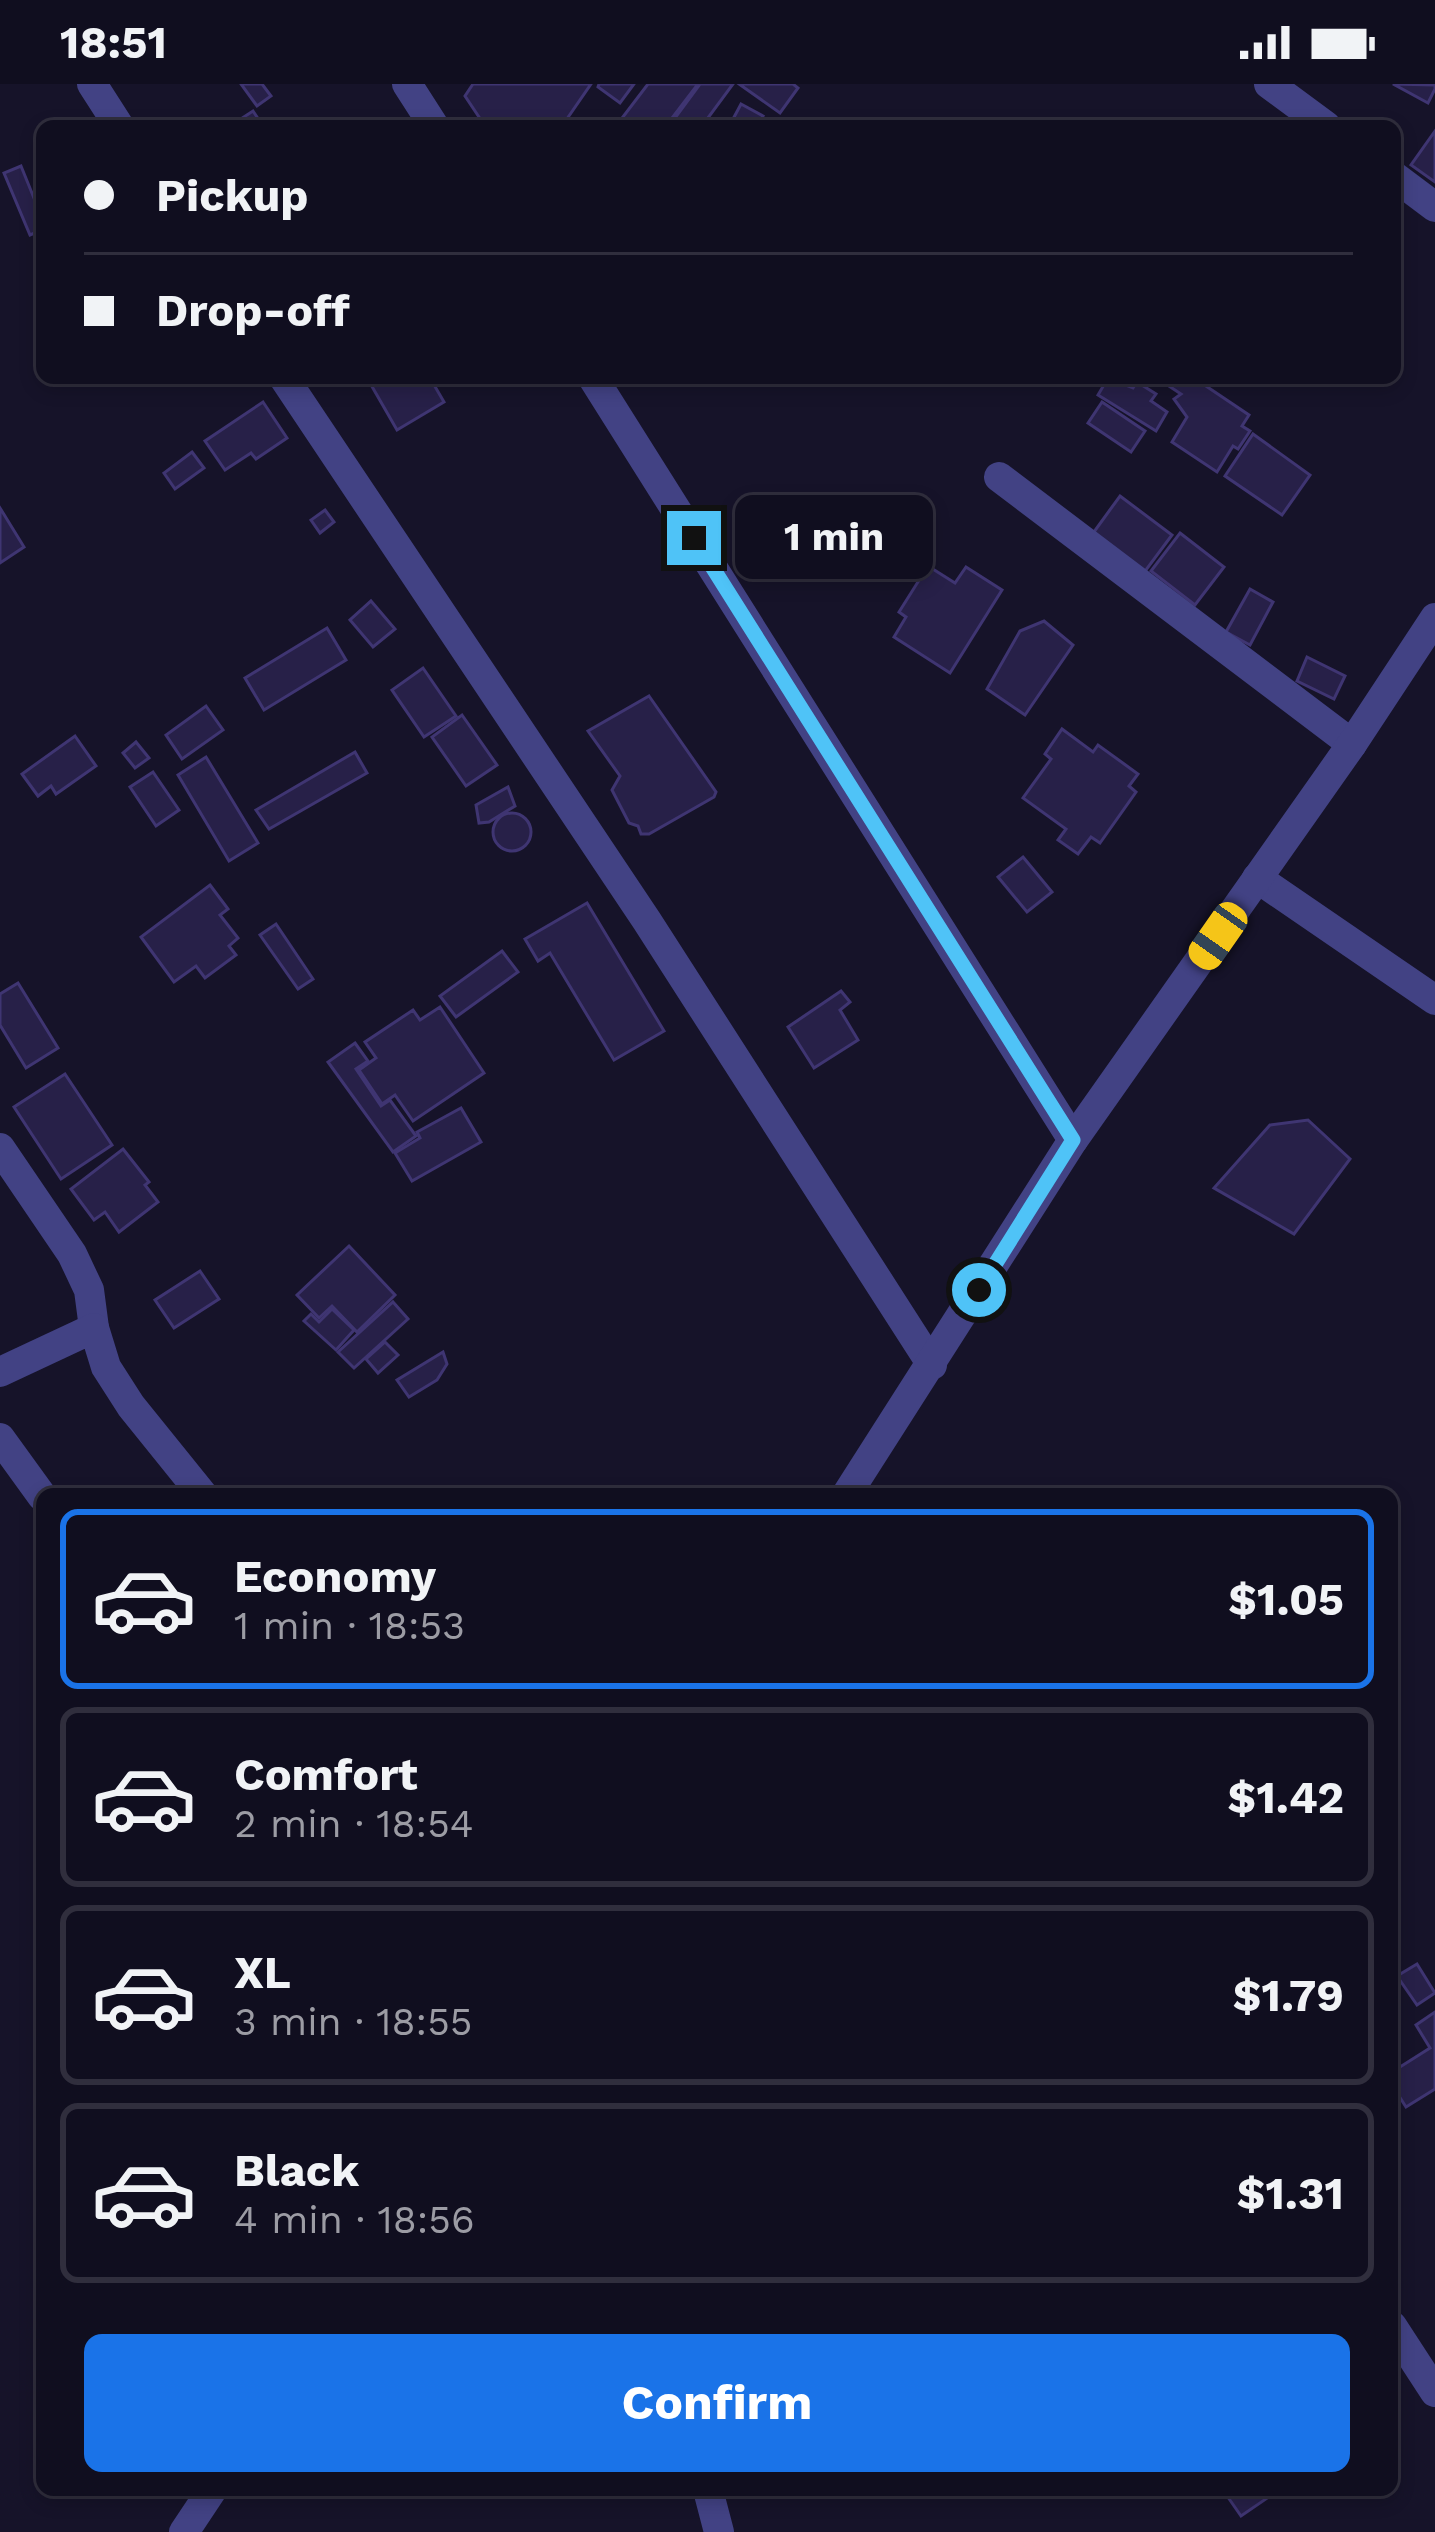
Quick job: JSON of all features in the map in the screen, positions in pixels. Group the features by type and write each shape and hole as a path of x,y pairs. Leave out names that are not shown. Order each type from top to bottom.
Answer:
{"street":[{"path":"92,84 115,120"},
{"path":"407,84 430,120"},
{"path":"1269,84 1318,120"},
{"path":"1401,182 1435,207"},
{"path":"288,384 647,921 932,1365"},
{"path":"597,384 1073,1140"},
{"path":"1000,477 1352,744"},
{"path":"852,1488 1073,1140 1435,618"},
{"path":"1257,878 1435,1000"},
{"path":"0,1148 72,1254 89,1290 106,1367 197,1488"},
{"path":"0,1372 94,1328"},
{"path":"0,1438 36,1488"},
{"path":"1412,2337 1435,2392"},
{"path":"184,2532 208,2496"},
{"path":"710,2496 719,2532"}],"building":[{"path":"241,84 262,84 271,96 257,106"},
{"path":"473,84 591,84 566,120 481,120 465,96"},
{"path":"599,84 634,84 620,103"},
{"path":"648,84 698,84 671,120 621,120"},
{"path":"700,84 733,84 706,120 673,120"},
{"path":"739,84 793,84 798,88 780,113"},
{"path":"1393,84 1435,85 1435,89 1428,103"},
{"path":"741,104 763,116 761,120 733,120"},
{"path":"1435,131 1435,182 1411,165"},
{"path":"21,166 36,203 36,232 30,235 4,173"},
{"path":"371,384 434,384 444,402 397,430"},
{"path":"1104,384 1133,388 1140,384 1156,394 1151,401 1167,412 1156,431 1098,395"},
{"path":"1166,384 1203,384 1249,415 1242,426 1250,431 1238,449 1233,446 1217,472 1172,442 1187,417 1174,399 1181,394"},
{"path":"263,402 287,438 256,459 251,453 225,470 205,441"},
{"path":"1102,402 1145,431 1131,452 1088,423"},
{"path":"1253,434 1310,475 1282,515 1225,476"},
{"path":"192,452 204,468 175,489 164,473"},
{"path":"1120,496 1172,535 1143,574 1091,536"},
{"path":"0,508 24,547 0,563"},
{"path":"325,510 334,522 320,533 311,520"},
{"path":"1180,533 1224,567 1195,605 1151,571"},
{"path":"928,566 955,583 966,567 1002,590 950,673 894,637 906,617 899,612"},
{"path":"1250,589 1273,602 1250,645 1226,632"},
{"path":"371,601 395,629 373,647 350,620"},
{"path":"1044,621 1073,645 1025,715 987,689 1020,631"},
{"path":"327,628 346,660 264,710 245,678"},
{"path":"1307,657 1345,676 1334,699 1297,681"},
{"path":"423,668 456,716 424,737 392,690"},
{"path":"649,696 716,792 649,834 641,834 638,826 629,823 612,790 620,776 588,731"},
{"path":"206,706 223,730 182,759 166,735"},
{"path":"462,715 497,765 466,786 432,737"},
{"path":"1062,729 1093,752 1098,745 1138,774 1129,786 1136,792 1100,843 1091,837 1078,854 1058,840 1066,829 1023,798 1051,759 1045,754"},
{"path":"75,736 96,766 56,794 51,786 38,796 22,774"},
{"path":"136,742 149,758 135,768 123,753"},
{"path":"355,752 367,773 269,829 256,810"},
{"path":"206,757 258,843 229,861 178,775"},
{"path":"153,772 179,810 156,826 130,787"},
{"path":"508,787 515,806 479,823 476,805"},
{"path":"512,813 525,819 531,832 525,845 512,851 499,845 493,832 499,819"},
{"path":"1023,857 1052,892 1027,912 998,877"},
{"path":"210,885 228,909 220,915 238,938 229,946 236,955 205,978 196,966 174,982 141,937"},
{"path":"587,903 664,1031 614,1060 550,953 538,961 525,939"},
{"path":"276,924 313,979 298,989 260,935"},
{"path":"502,951 518,972 456,1017 440,996"},
{"path":"18,983 58,1048 26,1068 0,1025 0,994"},
{"path":"841,991 850,1002 840,1010 858,1040 814,1068 788,1027"},
{"path":"440,1007 484,1073 413,1121 395,1095 382,1104 359,1070 376,1058 365,1042 413,1010 420,1020"},
{"path":"355,1043 368,1061 356,1069 381,1106 390,1100 416,1136 393,1152 328,1062"},
{"path":"65,1074 112,1145 61,1179 14,1107"},
{"path":"461,1108 481,1142 412,1181 395,1153 420,1138 417,1132"},
{"path":"1308,1120 1350,1159 1294,1234 1214,1188 1270,1125"},
{"path":"123,1149 158,1202 119,1232 105,1212 94,1220 71,1189"},
{"path":"349,1246 395,1295 357,1332 332,1306 319,1318 297,1295"},
{"path":"200,1271 219,1299 174,1328 155,1300"},
{"path":"393,1302 408,1319 354,1368 338,1352"},
{"path":"332,1309 354,1330 336,1350 304,1321 311,1314 319,1322"},
{"path":"385,1342 398,1355 378,1373 366,1359"},
{"path":"443,1352 447,1364 437,1380 409,1397 397,1380"},
{"path":"1417,1964 1435,1993 1417,2005 1398,1975"},
{"path":"1435,2012 1435,2089 1406,2107 1398,2094 1398,2068 1430,2048 1416,2025"},
{"path":"1227,2496 1270,2496 1241,2516"}],"route":[{"path":"694,538 1073,1140 979,1290"}]}
